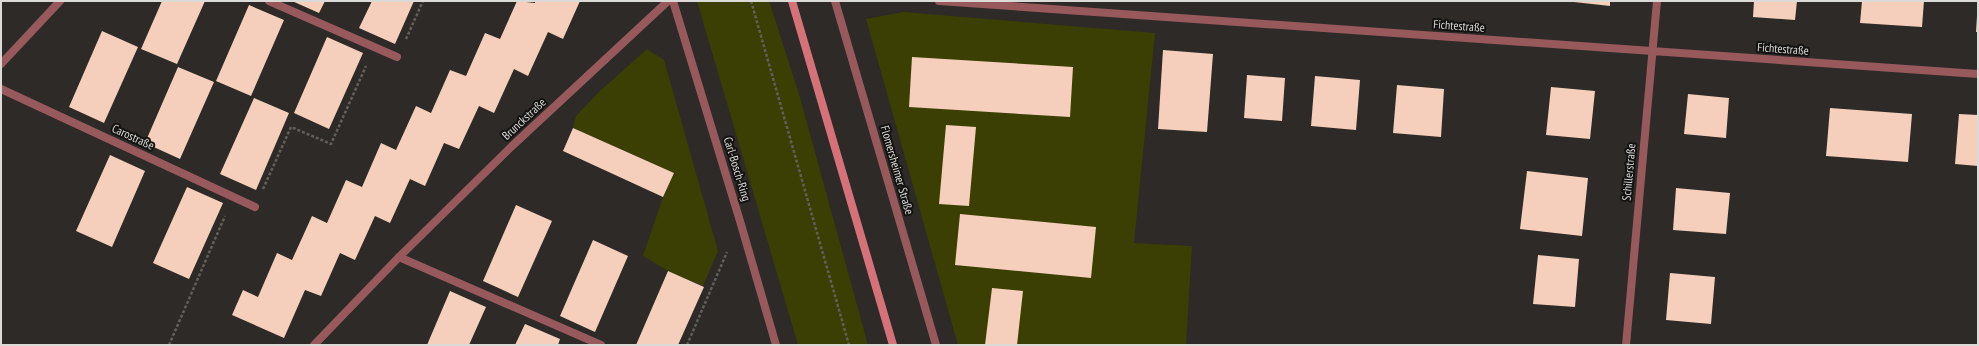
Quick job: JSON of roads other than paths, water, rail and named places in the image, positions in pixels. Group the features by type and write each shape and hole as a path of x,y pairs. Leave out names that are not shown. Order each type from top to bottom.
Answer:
{"main road":[{"path":"792,1 893,345"}],"street":[{"path":"1,64 60,1"},
{"path":"269,1 397,58"},
{"name":"Brunckstraße","path":"314,345 399,257 511,147 668,1"},
{"name":"Carl-Bosch-Ring","path":"673,1 776,345"},
{"name":"Flomersheimer Straße","path":"834,1 936,345"},
{"name":"Fichtestraße","path":"939,1 1978,74"},
{"name":"Schillerstraße","path":"1626,345 1656,1"},
{"name":"Carostraße","path":"1,89 255,207"},
{"path":"399,257 601,345"}]}
